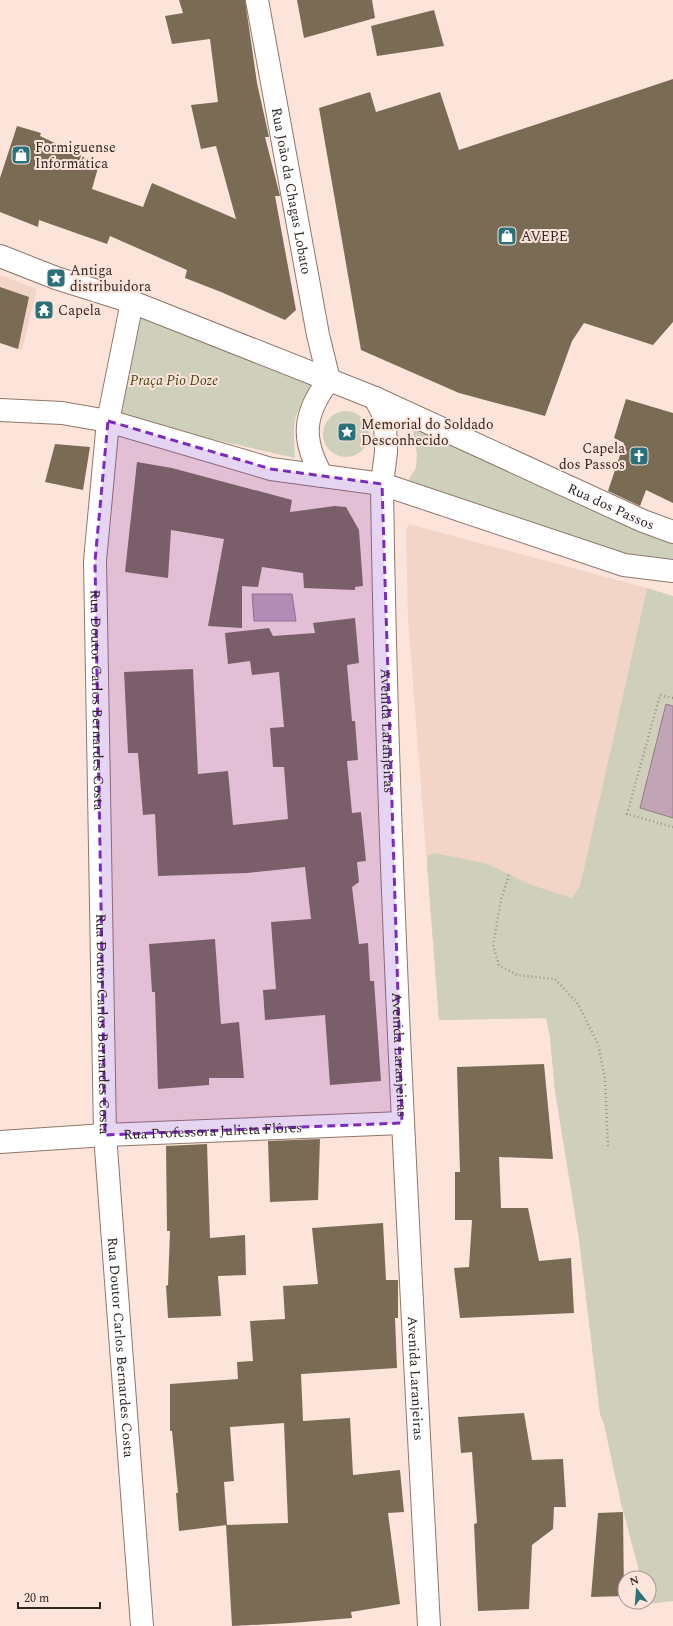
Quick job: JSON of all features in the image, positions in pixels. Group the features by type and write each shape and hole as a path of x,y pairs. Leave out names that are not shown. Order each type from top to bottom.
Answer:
{"street":[{"name":"Rua João da Chagas Lobato","path":"257,0 318,335 329,380"},
{"path":"0,256 56,278 132,302 375,398 385,418 386,452 382,484"},
{"path":"108,421 132,302"},
{"path":"322,476 314,461 307,423 318,395 329,380"},
{"name":"Rua dos Passos","path":"375,398 643,521 673,532"},
{"path":"0,410 62,413 108,421 271,469 382,484 624,565 673,572"},
{"name":"Rua Doutor Carlos Bernardes Costa","path":"108,421 95,561 105,1135 142,1626"},
{"name":"Avenida Laranjeiras","path":"382,484 383,597 402,1123 429,1626"},
{"name":"Rua Professora Julieta Flôres","path":"0,1142 105,1135 402,1123"}],"path":[{"path":"673,698 660,695 627,814 673,827"},
{"path":"510,875 501,900 493,945 499,965 517,975 555,979 578,1004 598,1044 605,1079 608,1147"}],"highlighted area":[{"path":"108,421 271,469 382,484 402,1123 105,1135 95,561"}],"shaded area":[{"path":"0,275 37,289 22,350 0,343"},
{"path":"409,524 647,588 580,886 673,1149 673,1601 657,1603 657,1570 639,1570 621,1503 604,1424 600,1414 579,1239 555,1091 550,1037 546,1018 439,1020 408,618 406,530"},
{"path":"252,594 292,594 296,621 254,621"},
{"path":"666,704 673,706 673,818 640,808"}],"green space":[{"name":"Praça Pio Doze","path":"138,311 318,387 309,395 298,410 294,427 295,458 115,417"},
{"path":"346,411 359,415 365,421 369,434 365,447 359,453 346,457 333,453 327,447 323,434 327,421 333,415"},
{"path":"411,420 673,536 673,567 630,562 406,484 416,468 417,454"},
{"path":"647,588 673,596 673,1601 657,1603 657,1570 639,1570 621,1503 604,1424 600,1414 579,1239 555,1091 550,1037 546,1018 439,1020 427,863 428,855 435,853 488,864 531,885 572,898 580,886"}],"building":[{"path":"179,0 245,0 257,83 269,137 265,137 280,196 275,196 296,310 285,320 185,278 187,270 110,236 107,244 39,220 38,227 0,212 0,178 17,126 41,133 40,136 99,164 92,189 143,207 152,183 236,219 216,146 201,149 191,105 218,102 210,39 172,44 165,16 183,13"},
{"path":"297,0 372,0 375,18 304,38"},
{"path":"434,10 444,46 377,56 371,26"},
{"name":"AVEPE","path":"673,79 673,322 653,345 584,323 572,341 545,416 459,393 361,350 319,108 370,92 376,112 440,92 459,150"},
{"path":"0,287 29,297 18,349 0,343"},
{"name":"Capela dos Passos","path":"626,399 673,413 673,503 646,490 640,506 608,491 624,443 614,438"},
{"path":"55,444 90,447 83,490 45,482"},
{"path":"137,462 172,468 292,500 290,512 335,506 346,507 359,530 363,586 355,587 355,590 304,588 303,573 262,567 258,587 242,586 242,628 208,626 224,539 171,530 168,578 125,572"},
{"path":"355,618 359,663 347,665 352,721 355,721 358,760 347,761 352,813 361,812 366,861 357,862 359,882 352,887 359,944 368,943 370,981 374,981 381,1081 330,1085 325,1015 265,1020 263,990 276,989 271,922 311,919 305,867 247,873 158,876 155,814 143,815 138,753 128,753 124,672 193,669 198,774 228,771 233,825 288,819 284,767 273,767 270,728 284,727 279,672 252,675 250,661 228,664 225,633 269,628 273,636 315,633 313,623"},
{"path":"215,939 221,1024 239,1022 244,1078 209,1078 209,1085 158,1089 155,992 152,992 149,944"},
{"path":"544,1064 553,1159 499,1157 501,1208 528,1208 539,1261 571,1258 574,1313 460,1318 454,1268 469,1267 472,1220 455,1220 455,1172 460,1172 457,1067"},
{"path":"320,1139 318,1200 270,1202 268,1141"},
{"path":"207,1144 210,1238 245,1235 246,1275 218,1276 221,1316 168,1318 166,1286 168,1285 170,1231 167,1231 166,1146"},
{"path":"383,1223 386,1280 398,1280 398,1318 395,1318 397,1368 301,1374 303,1421 350,1418 353,1475 400,1470 404,1512 388,1513 400,1604 351,1612 352,1618 232,1626 226,1525 179,1531 176,1493 178,1493 172,1431 170,1431 170,1384 238,1379 237,1362 253,1361 250,1321 285,1319 283,1286 318,1284 312,1228","holes":["284,1423 288,1523 227,1525 224,1482 234,1481 230,1427"]},
{"path":"524,1413 532,1460 563,1459 566,1507 554,1507 553,1529 532,1545 529,1609 478,1611 474,1524 477,1523 472,1452 461,1453 458,1417"},
{"path":"623,1512 624,1570 617,1570 617,1596 591,1597 598,1513"}],"place":[{"name":"Formiguense Informática","path":"21,155"},
{"name":"AVEPE","path":"507,236"},
{"name":"Antiga distribuidora","path":"56,278"},
{"name":"Capela","path":"44,310"},
{"name":"Memorial do Soldado Desconhecido","path":"347,432"},
{"name":"Capela dos Passos","path":"639,456"}]}
